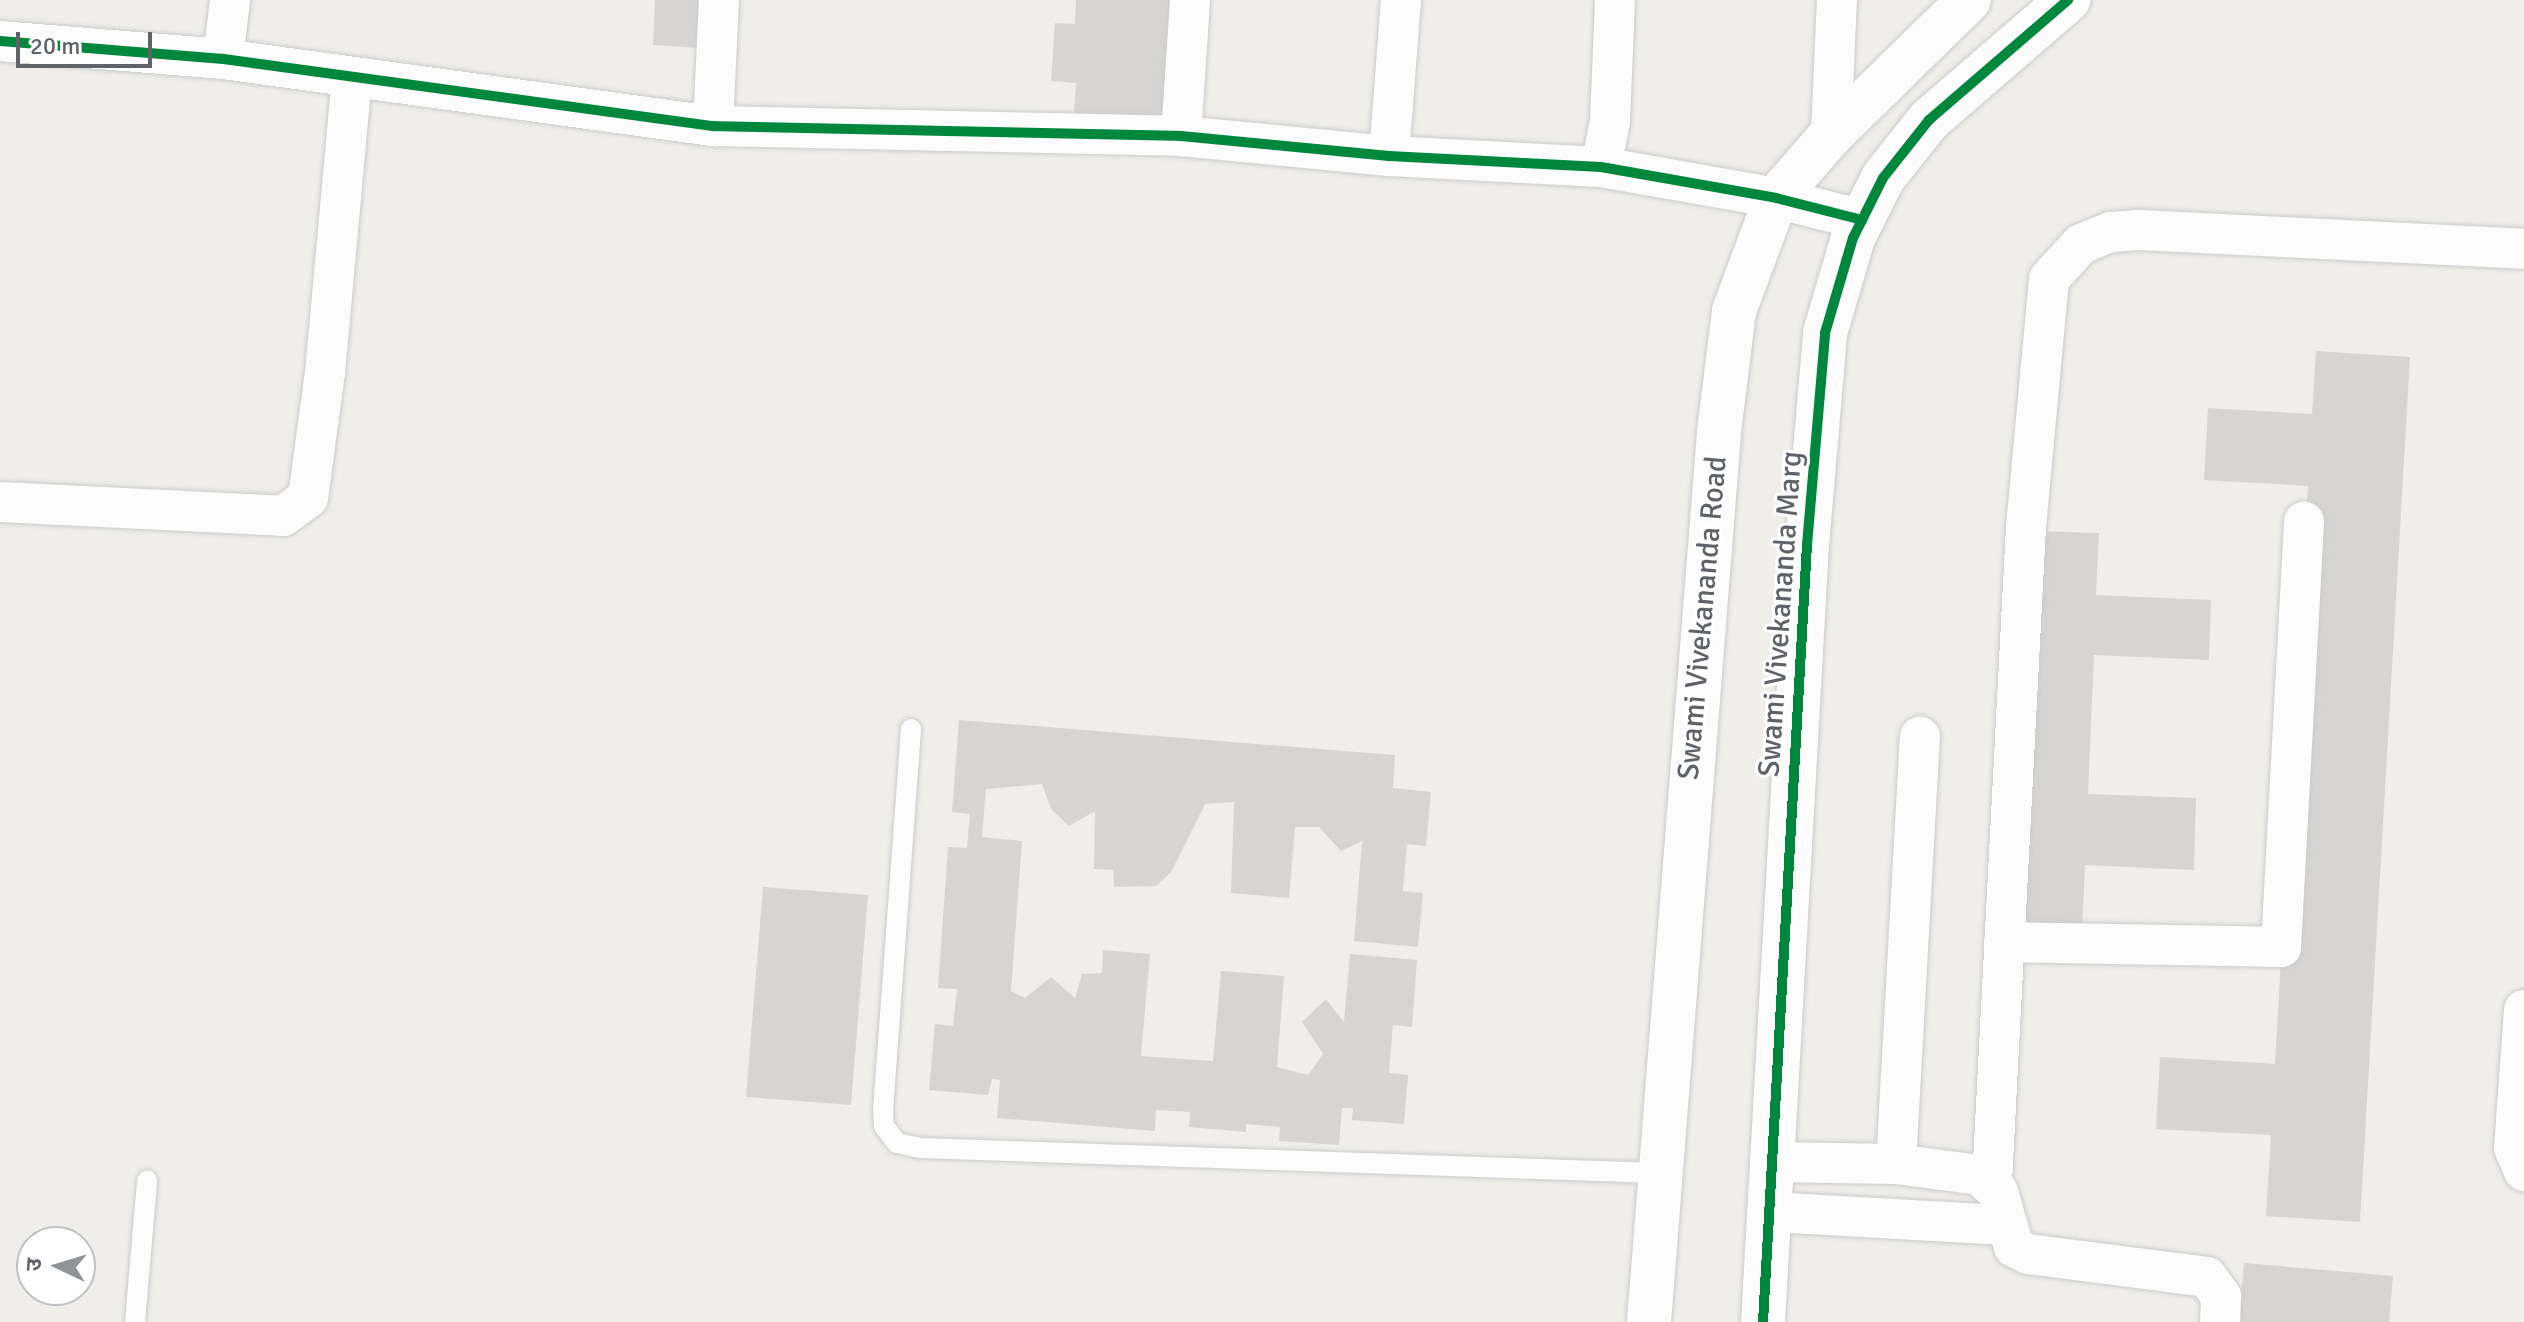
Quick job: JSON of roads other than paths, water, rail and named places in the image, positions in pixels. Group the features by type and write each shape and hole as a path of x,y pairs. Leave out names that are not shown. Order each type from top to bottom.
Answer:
{"street":[{"path":"223,59 230,0"},
{"path":"713,126 719,0"},
{"path":"1181,136 1190,0"},
{"path":"1389,156 1401,0"},
{"path":"1601,167 1610,121 1615,0"},
{"path":"1831,135 1837,0"},
{"name":"Swami Vivekananda Road","path":"1649,1322 1658,1173 1721,417 1734,311 1776,198 1831,135 1969,0"},
{"name":"Swami Vivekananda Marg","path":"1763,1322 1806,561 1825,333 1862,220 1883,178 1929,120 2068,0"},
{"path":"0,41 223,59 713,126 1181,136 1389,156 1601,167 1776,198 1862,220"},
{"path":"0,502 283,516 308,498 352,77"},
{"path":"2220,1322 2221,1296 2207,1277 2028,1254 2014,1247 2004,1225 1992,1182 2043,314 2049,279 2063,258 2111,232 2139,230 2524,249"},
{"path":"2004,942 2281,947 2304,522"},
{"path":"1896,1164 1920,737"},
{"path":"2524,1010 2514,1148 2524,1171"},
{"path":"1774,1162 1896,1164 1965,1172 1992,1182"},
{"path":"1771,1212 2004,1225"}],"lane":[{"path":"911,729 883,1108 884,1126 897,1143 921,1148 1658,1173"},
{"path":"135,1322 147,1181"}]}
